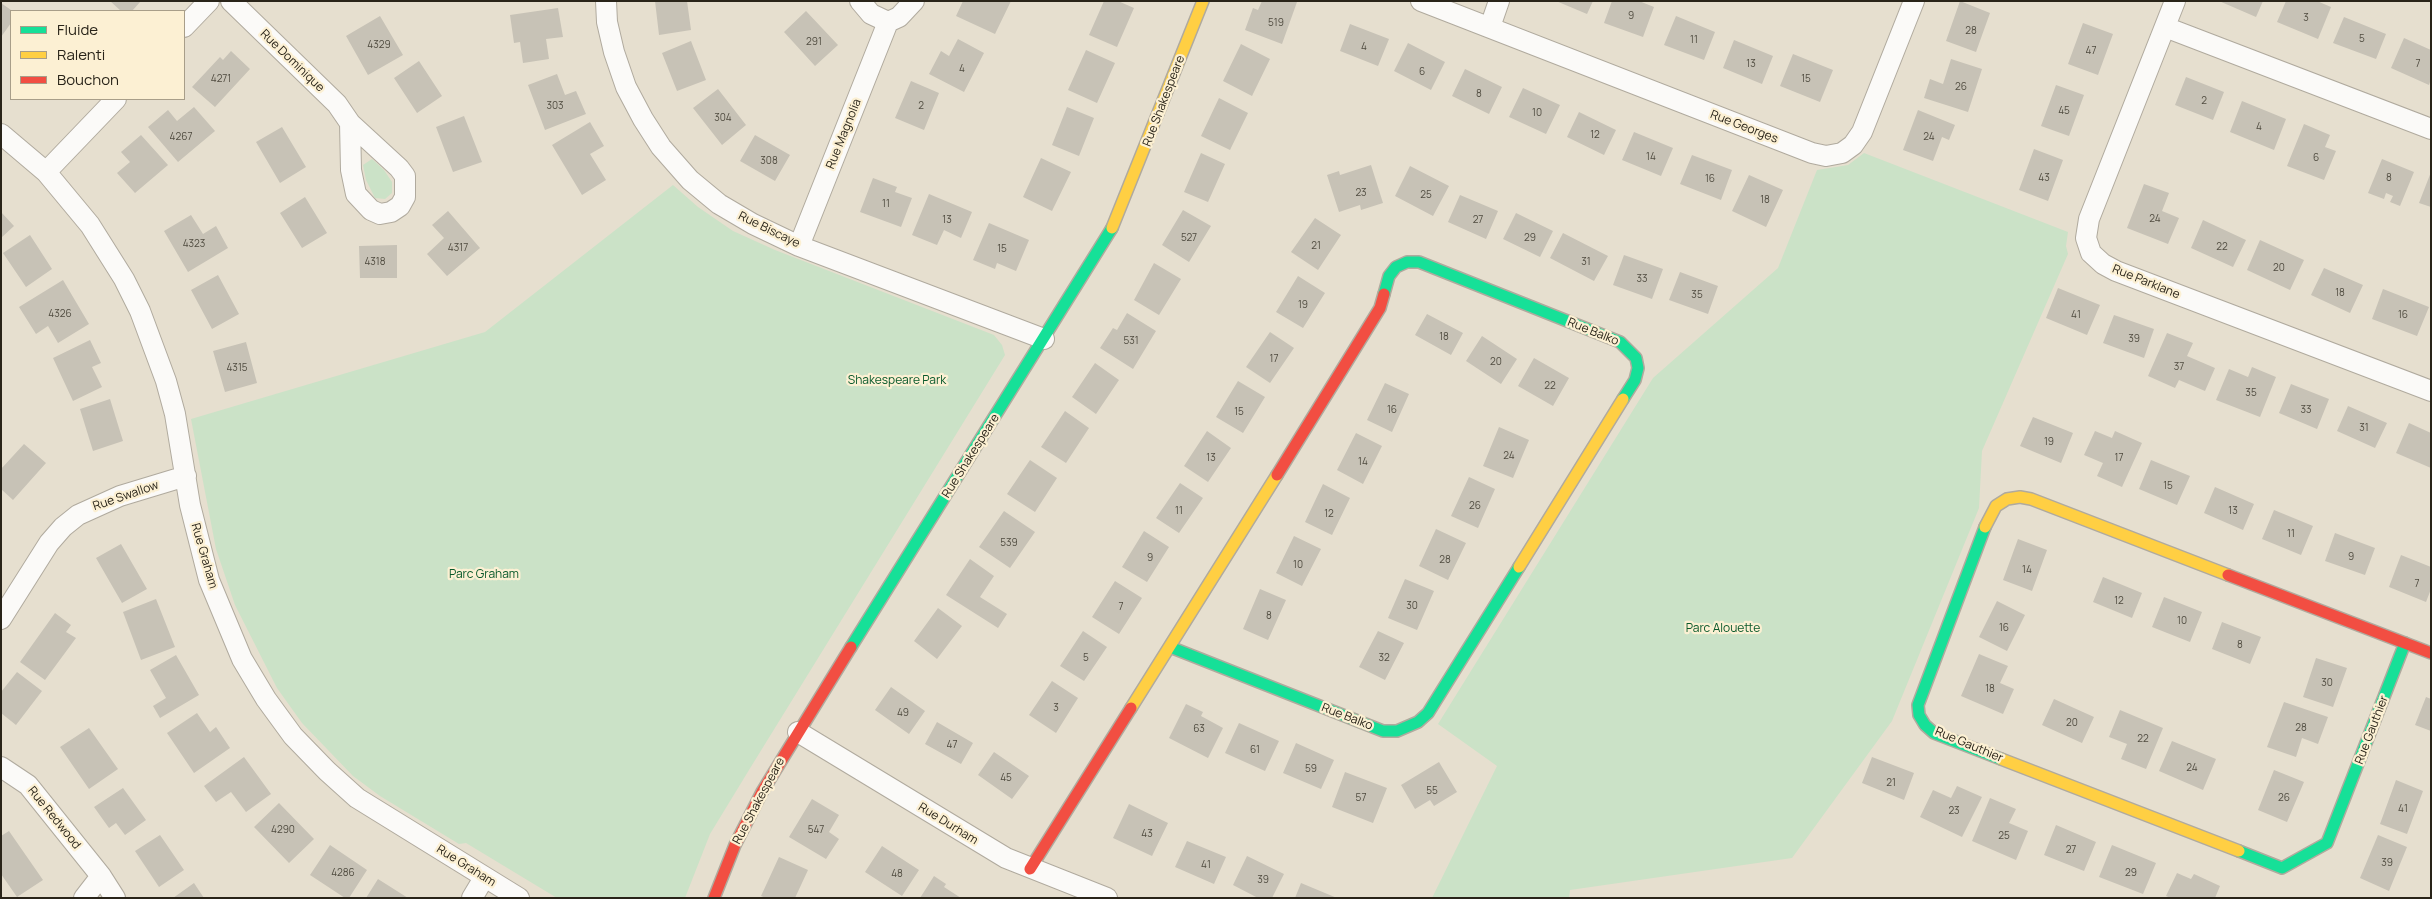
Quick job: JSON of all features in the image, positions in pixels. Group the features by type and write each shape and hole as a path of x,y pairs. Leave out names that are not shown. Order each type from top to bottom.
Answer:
{"street":[{"path":"185,27 209,1"},
{"name":"Rue Dominique","path":"231,1 337,104 350,123"},
{"name":"Rue Biscaye","path":"606,1 607,22 614,52 626,87 661,147 690,180 719,204 753,224 799,246 1044,339"},
{"path":"860,1 871,14 888,22 899,17 914,1"},
{"name":"Rue Shakespeare","path":"714,898 748,819 798,732 1044,339 1116,220 1203,1"},
{"name":"Rue Georges","path":"1422,1 1812,153 1826,156 1842,153 1854,145 1862,132 1914,1"},
{"path":"1490,27 1499,1"},
{"name":"Rue Parklane","path":"2175,1 2089,220 2086,238 2091,253 2103,264 2116,271 2431,391"},
{"name":"Rue Magnolia","path":"799,246 888,22"},
{"path":"2165,27 2431,129"},
{"path":"46,172 115,100"},
{"name":"Rue Graham","path":"1,134 46,172 90,225 124,279 140,311 166,381 175,414 198,543 224,620 242,659 266,699 292,736 327,772 357,798 518,898"},
{"name":"Rue Balko","path":"1030,869 1380,308 1389,276 1396,267 1407,262 1418,262 1620,342 1636,358 1638,368 1635,380 1428,713 1418,722 1397,731 1383,730 1170,647"},
{"name":"Rue Swallow","path":"1,619 49,543 63,527 78,515 120,496 186,476"},
{"name":"Rue Gauthier","path":"2405,643 2327,843 2282,868 1934,733 1925,725 1919,715 1918,705 1922,691 1990,515 1996,506 2007,499 2020,497 2031,499 2431,653"},
{"name":"Rue Durham","path":"798,732 984,846 1030,869 1107,898"},
{"name":"Rue Redwood","path":"1,767 28,785 101,876 115,898"},
{"path":"84,898 101,876"},
{"path":"472,898 484,878"}],"green space":[{"name":"Parc Alouette","path":"1864,153 2068,232 2066,246 2068,254 1982,451 1979,508 1892,721 1792,858 1570,890 1569,898 1432,898 1497,766 1438,724 1653,378 1778,268 1817,170 1848,165"},
{"path":"372,159 384,170 392,182 392,193 385,199 375,198 366,180 363,165"},
{"name":"Parc Graham","path":"673,185 698,207 733,231 775,250 994,335 1002,345 1005,355 710,834 685,898 557,898 466,843 459,844 380,796 353,776 302,723 277,688 235,605 216,549 191,419 485,332"}],"building":[{"path":"110,1 141,1 133,10 120,10"},
{"path":"655,1 687,1 691,30 659,35"},
{"path":"963,1 1011,1 995,34 956,16"},
{"path":"1104,1 1118,1 1134,8 1117,47 1089,35"},
{"path":"1262,1 1297,2 1282,44 1245,30 1253,8 1258,10"},
{"path":"1556,1 1593,1 1587,14"},
{"path":"1612,1 1639,1 1654,7 1643,37 1604,23"},
{"path":"1960,1 1990,13 1976,52 1946,41"},
{"path":"2219,1 2263,1 2256,17"},
{"path":"2286,1 2317,1 2331,7 2318,39 2277,22"},
{"path":"1,3 11,10 10,24 1,37"},
{"path":"558,8 563,37 546,39 549,59 523,63 520,42 514,43 510,15"},
{"path":"806,11 838,45 815,66 784,32"},
{"path":"380,16 403,55 368,75 346,36"},
{"path":"1676,16 1715,32 1704,60 1664,45"},
{"path":"2344,17 2386,34 2376,59 2333,43"},
{"path":"2083,23 2113,34 2098,75 2068,64"},
{"path":"1350,24 1389,39 1378,66 1340,51"},
{"path":"2404,38 2431,50 2431,79 2429,85 2391,68"},
{"path":"958,39 984,53 964,92 929,74 941,51 949,56"},
{"path":"1734,40 1773,56 1762,84 1723,68"},
{"path":"691,41 706,80 677,91 662,53"},
{"path":"1408,43 1445,62 1431,90 1394,71"},
{"path":"1241,44 1270,59 1252,96 1223,81"},
{"path":"1086,50 1115,63 1097,103 1068,90"},
{"path":"231,51 250,69 215,107 192,87 220,57 223,60"},
{"path":"1793,54 1833,70 1820,102 1780,86"},
{"path":"1951,59 1982,69 1968,112 1924,98 1930,79 1943,84"},
{"path":"419,61 442,96 417,113 394,78"},
{"path":"1465,69 1502,87 1489,114 1452,96"},
{"path":"557,74 565,95 576,91 586,114 545,130 528,85"},
{"path":"2186,77 2224,92 2213,120 2175,105"},
{"path":"911,81 939,93 924,130 895,118"},
{"path":"2056,85 2084,95 2069,136 2041,126"},
{"path":"1523,88 1560,105 1546,134 1509,117"},
{"path":"718,89 746,125 722,145 693,108"},
{"path":"1219,98 1248,113 1230,150 1201,136"},
{"path":"2242,101 2286,119 2274,150 2230,132"},
{"path":"194,107 215,131 178,162 148,127 168,110 177,121"},
{"path":"1067,107 1094,118 1079,156 1052,145"},
{"path":"1918,110 1955,125 1949,140 1942,137 1933,161 1903,150"},
{"path":"1579,112 1616,130 1604,155 1567,137"},
{"path":"464,116 482,162 453,172 436,127"},
{"path":"590,122 604,146 590,154 606,180 582,195 552,145"},
{"path":"2304,124 2330,135 2325,147 2336,151 2324,180 2287,166"},
{"path":"282,127 306,167 280,183 256,142"},
{"path":"1634,132 1673,148 1661,176 1622,160"},
{"path":"141,135 168,165 135,193 117,173 130,162 121,152"},
{"path":"755,135 790,155 775,181 740,161"},
{"path":"2034,149 2063,160 2048,201 2019,190"},
{"path":"1201,153 1225,164 1208,202 1184,192"},
{"path":"1692,155 1732,170 1721,200 1680,184"},
{"path":"1041,158 1071,172 1052,211 1023,197"},
{"path":"2382,159 2414,172 2400,206 2390,202 2393,196 2386,193 2384,199 2368,193"},
{"path":"1371,165 1383,203 1361,210 1360,205 1339,212 1327,175 1339,171 1340,175"},
{"path":"1410,166 1449,186 1433,216 1395,196"},
{"path":"2431,172 2431,207 2419,203"},
{"path":"1749,175 1783,190 1766,227 1732,211"},
{"path":"873,178 897,187 895,192 912,198 901,227 860,212"},
{"path":"2144,184 2169,193 2162,211 2179,218 2168,244 2127,228"},
{"path":"929,194 972,212 961,238 944,230 937,245 912,235"},
{"path":"1460,195 1498,211 1486,239 1448,222"},
{"path":"305,197 327,233 302,248 280,213"},
{"path":"1183,210 1211,226 1189,262 1162,245"},
{"path":"448,211 480,248 447,276 427,254 444,238 432,225"},
{"path":"1,212 14,226 1,238"},
{"path":"1516,213 1553,231 1540,257 1503,239"},
{"path":"191,215 203,234 216,226 228,248 188,272 164,231"},
{"path":"1315,218 1341,235 1318,270 1291,252"},
{"path":"2203,220 2246,240 2233,267 2191,248"},
{"path":"989,223 1029,240 1016,271 997,263 995,269 973,260"},
{"path":"1563,233 1608,256 1594,281 1550,258"},
{"path":"30,235 52,269 26,287 3,253"},
{"path":"2260,240 2304,260 2290,290 2247,270"},
{"path":"397,245 397,278 360,278 359,246"},
{"path":"1624,255 1663,269 1652,299 1613,285"},
{"path":"1154,263 1181,279 1159,315 1134,300"},
{"path":"2324,268 2363,285 2350,313 2311,295"},
{"path":"1680,272 1718,286 1708,314 1669,300"},
{"path":"218,275 239,314 212,329 191,290"},
{"path":"1298,276 1325,293 1303,328 1276,312"},
{"path":"63,280 89,324 58,343 48,326 36,334 19,307"},
{"path":"2058,288 2100,305 2087,335 2046,318"},
{"path":"2383,289 2429,307 2417,336 2372,319"},
{"path":"1127,313 1156,331 1133,369 1100,348 1113,328 1117,330"},
{"path":"1427,314 1463,333 1451,355 1415,335"},
{"path":"2114,315 2154,329 2144,358 2103,343"},
{"path":"1270,332 1294,348 1270,383 1246,367"},
{"path":"2167,333 2193,343 2187,356 2215,368 2205,391 2179,380 2175,388 2148,376"},
{"path":"1482,336 1517,359 1501,384 1466,361"},
{"path":"90,340 101,363 92,367 102,387 73,401 53,358"},
{"path":"246,342 257,383 225,392 213,351"},
{"path":"1534,358 1569,378 1553,406 1518,386"},
{"path":"1095,363 1119,380 1096,414 1072,397"},
{"path":"2252,367 2276,377 2260,417 2216,400 2229,369 2248,377"},
{"path":"1238,381 1265,397 1243,433 1216,417"},
{"path":"1385,383 1409,394 1392,432 1367,420"},
{"path":"2291,384 2329,399 2317,429 2279,413"},
{"path":"110,399 123,441 93,451 80,409"},
{"path":"2348,406 2387,423 2375,448 2337,431"},
{"path":"1065,411 1089,428 1066,463 1041,447"},
{"path":"2033,417 2073,433 2061,463 2020,446"},
{"path":"2409,423 2431,433 2431,468 2396,453"},
{"path":"1499,427 1529,440 1513,478 1483,466"},
{"path":"1207,431 1231,448 1208,482 1184,466"},
{"path":"2095,431 2112,438 2115,431 2142,443 2122,487 2097,476 2103,463 2084,455"},
{"path":"1356,433 1382,446 1363,484 1337,470"},
{"path":"24,444 46,463 13,500 1,489 1,469"},
{"path":"1030,460 1057,478 1035,512 1007,494"},
{"path":"2151,460 2190,476 2177,505 2139,489"},
{"path":"1469,477 1495,489 1478,528 1451,516"},
{"path":"1180,483 1203,498 1179,533 1156,518"},
{"path":"1323,484 1350,498 1332,535 1305,522"},
{"path":"2215,487 2254,504 2243,530 2204,513"},
{"path":"2274,510 2313,526 2301,555 2262,539"},
{"path":"1004,511 1035,532 1010,568 979,547"},
{"path":"1436,529 1466,543 1448,580 1419,566"},
{"path":"1144,531 1169,547 1147,582 1122,567"},
{"path":"2335,533 2375,548 2365,575 2325,561"},
{"path":"1294,536 1321,549 1302,586 1276,573"},
{"path":"2018,539 2047,550 2032,591 2003,580"},
{"path":"121,544 147,589 122,603 96,558"},
{"path":"2401,555 2431,567 2431,589 2426,602 2389,587"},
{"path":"970,559 994,576 980,597 1007,614 998,628 946,595"},
{"path":"2103,577 2142,593 2132,618 2093,602"},
{"path":"1405,579 1434,591 1417,630 1388,618"},
{"path":"1115,581 1142,598 1119,634 1092,617"},
{"path":"1260,589 1286,600 1268,640 1243,629"},
{"path":"2164,597 2202,612 2190,642 2152,627"},
{"path":"156,599 175,647 141,660 123,612"},
{"path":"1997,601 2025,615 2007,651 1979,637"},
{"path":"938,608 962,626 937,659 914,641"},
{"path":"55,613 71,625 66,632 76,638 45,680 20,662"},
{"path":"2222,622 2261,637 2250,664 2212,649"},
{"path":"1083,631 1107,647 1084,681 1060,666"},
{"path":"1378,631 1404,643 1385,680 1359,667"},
{"path":"1979,654 2008,666 2000,683 2014,689 2003,714 1961,696"},
{"path":"176,655 199,695 160,718 153,706 166,698 150,670"},
{"path":"2316,658 2347,668 2333,707 2303,697"},
{"path":"17,672 42,691 16,725 1,713 1,692"},
{"path":"1052,681 1078,698 1056,733 1029,715"},
{"path":"891,687 925,711 909,734 875,710"},
{"path":"2426,697 2431,699 2431,731 2415,725"},
{"path":"2054,699 2094,717 2082,743 2042,725"},
{"path":"2284,702 2328,717 2318,744 2302,738 2296,757 2267,747"},
{"path":"1186,704 1203,712 1201,716 1223,728 1208,758 1169,738"},
{"path":"2120,710 2163,728 2146,769 2121,759 2127,744 2109,737"},
{"path":"197,713 210,732 216,727 230,748 194,773 167,733"},
{"path":"937,722 973,743 961,764 925,744"},
{"path":"1239,723 1279,741 1265,771 1225,753"},
{"path":"89,728 118,769 89,789 60,747"},
{"path":"2172,741 2216,759 2203,790 2159,771"},
{"path":"1296,743 1334,760 1321,789 1283,773"},
{"path":"994,752 1029,776 1012,799 978,775"},
{"path":"244,757 271,794 246,812 231,792 216,802 204,786"},
{"path":"1872,757 1914,773 1904,800 1862,783"},
{"path":"1439,762 1457,792 1434,806 1430,800 1415,809 1401,785"},
{"path":"2274,770 2304,782 2287,822 2258,810"},
{"path":"1345,772 1387,788 1373,823 1332,807"},
{"path":"2396,780 2423,791 2407,834 2380,824"},
{"path":"1957,786 1982,797 1962,837 1920,817 1933,790 1951,798"},
{"path":"123,788 146,820 125,835 116,823 109,828 94,807"},
{"path":"1990,798 2016,809 2009,823 2028,831 2016,860 1972,841"},
{"path":"812,799 839,815 829,832 839,839 826,859 789,837"},
{"path":"279,803 314,839 289,863 254,827"},
{"path":"1129,804 1168,823 1152,856 1113,838"},
{"path":"2056,825 2096,842 2084,871 2044,855"},
{"path":"9,831 43,880 17,897 1,874 1,836"},
{"path":"160,835 184,870 159,887 135,851"},
{"path":"2378,835 2407,847 2389,891 2360,878"},
{"path":"1187,841 1226,857 1214,884 1175,867"},
{"path":"330,845 367,870 349,898 345,898 310,875"},
{"path":"2112,845 2156,863 2143,894 2099,877"},
{"path":"882,846 919,870 902,896 865,872"},
{"path":"1247,856 1284,874 1272,898 1258,898 1233,885"},
{"path":"779,857 808,870 795,898 766,898 761,896"},
{"path":"2177,873 2191,879 2194,874 2220,886 2215,898 2171,898 2166,896"},
{"path":"934,876 946,884 944,887 961,898 920,898"},
{"path":"378,879 408,898 366,898"},
{"path":"194,883 204,898 173,898"},
{"path":"1301,883 1337,898 1295,898"}],"traffic: fast":[{"path":"851,647 1112,228"},
{"path":"1384,294 1389,276 1396,267 1407,262 1419,262 1620,342 1636,358 1638,368 1635,380 1623,399"},
{"path":"1985,527 1918,705 1919,715 1925,725 1934,733 2001,759"},
{"path":"1170,647 1383,731 1397,731 1418,722 1428,713 1519,567"},
{"path":"2239,851 2282,868 2327,843 2405,643"}],"traffic: slow":[{"path":"1112,228 1203,1"},
{"path":"1519,567 1623,399"},
{"path":"1131,708 1277,475"},
{"path":"1985,527 1996,506 2007,499 2020,497 2031,499 2228,575"},
{"path":"2001,759 2239,851"}],"traffic: jam":[{"path":"1277,475 1380,308 1384,294"},
{"path":"2228,575 2431,653"},
{"path":"714,898 735,845 762,792 851,647"},
{"path":"1030,869 1131,708"}],"park label":[{"name":"Shakespeare Park","path":"897,381"}]}
